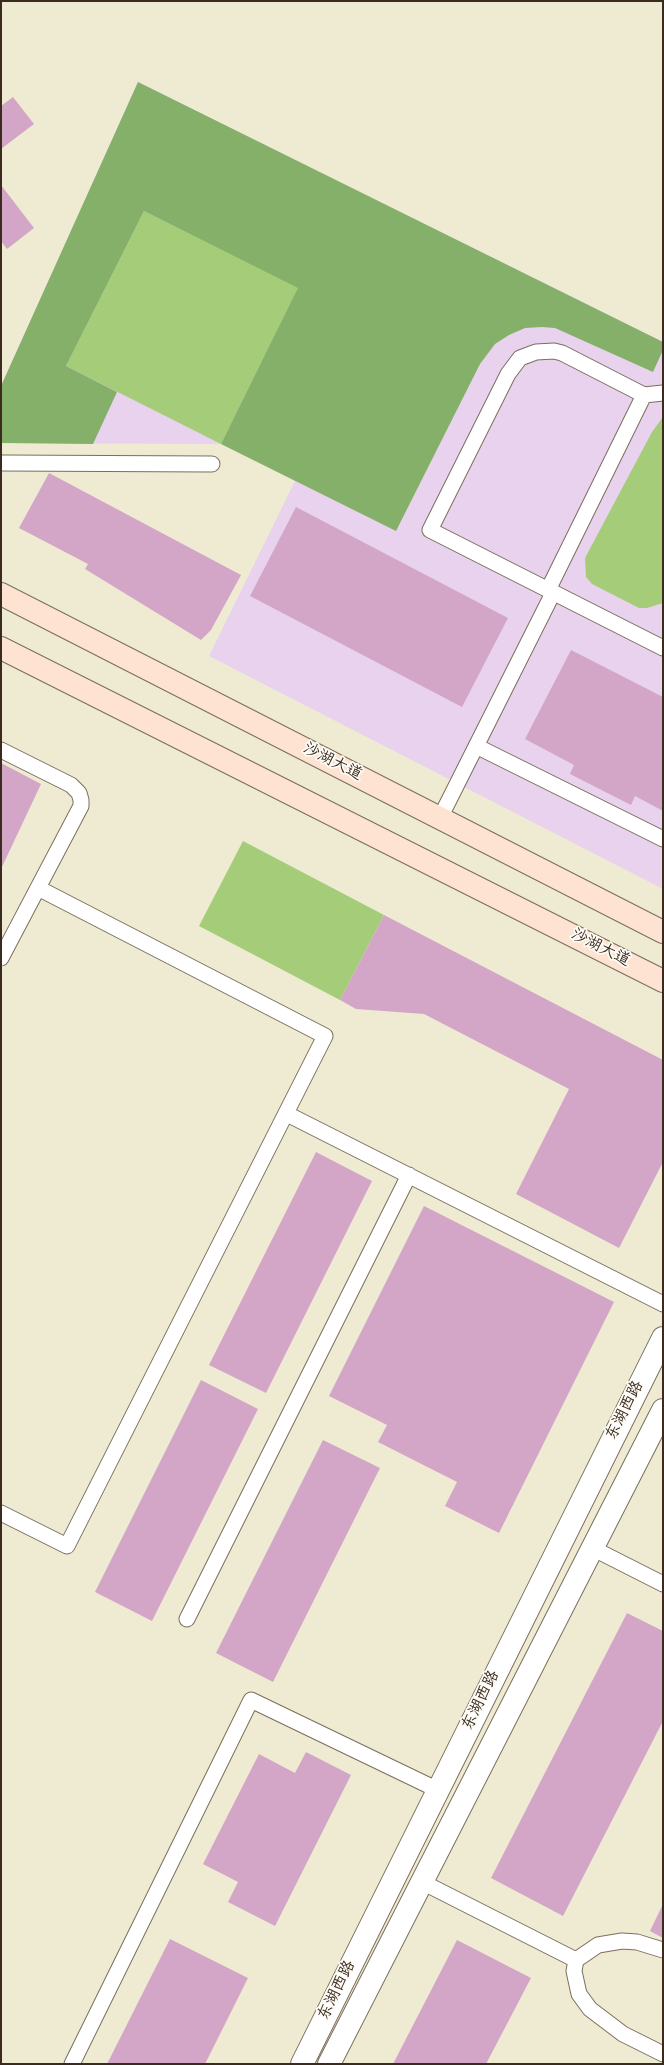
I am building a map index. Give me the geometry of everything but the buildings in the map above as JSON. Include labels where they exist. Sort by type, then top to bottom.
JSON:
[{"type":"main road","name":"沙湖大道","points":[[1,594],[663,932]]},
{"type":"main road","name":"沙湖大道","points":[[1,648],[663,981]]},
{"type":"street","name":"东湖西路","points":[[302,2064],[663,1338]]},
{"type":"street","name":"东湖西路","points":[[329,2064],[663,1410]]},
{"type":"lane","points":[[663,393],[644,395],[562,354],[544,351],[532,353],[520,358],[508,374],[430,530],[663,648]]},
{"type":"lane","points":[[440,818],[551,591],[644,395]]},
{"type":"lane","points":[[1,463],[212,464]]},
{"type":"lane","points":[[476,746],[663,839]]},
{"type":"lane","points":[[1,750],[71,785],[79,793],[81,800],[81,806],[1,958]]},
{"type":"lane","points":[[1,1513],[67,1546],[287,1114],[325,1036],[38,888]]},
{"type":"lane","points":[[287,1114],[663,1304]]},
{"type":"lane","points":[[187,1619],[409,1175]]},
{"type":"lane","points":[[592,1548],[663,1584]]},
{"type":"lane","points":[[72,2064],[251,1700],[438,1790]]},
{"type":"lane","points":[[422,1882],[576,1960]]},
{"type":"lane","points":[[663,1950],[637,1942],[611,1942],[598,1944],[576,1960],[574,1971],[575,1983],[579,1994],[590,2009],[623,2034],[663,2054]]},
{"type":"shaded area","points":[[138,82],[663,342],[663,889],[209,656],[295,481],[221,444],[1,443],[1,386]]},
{"type":"green space","points":[[138,82],[663,342],[663,350],[653,372],[555,328],[525,328],[509,335],[495,344],[480,364],[396,531],[221,444],[298,288],[144,211],[66,366],[117,392],[93,444],[1,443],[1,386]]},
{"type":"green space","points":[[144,211],[299,288],[221,444],[66,366]]},
{"type":"green space","points":[[663,417],[663,603],[647,608],[639,608],[592,584],[586,577],[585,558],[652,432]]},
{"type":"green space","points":[[243,841],[384,915],[340,1000],[199,926]]}]
